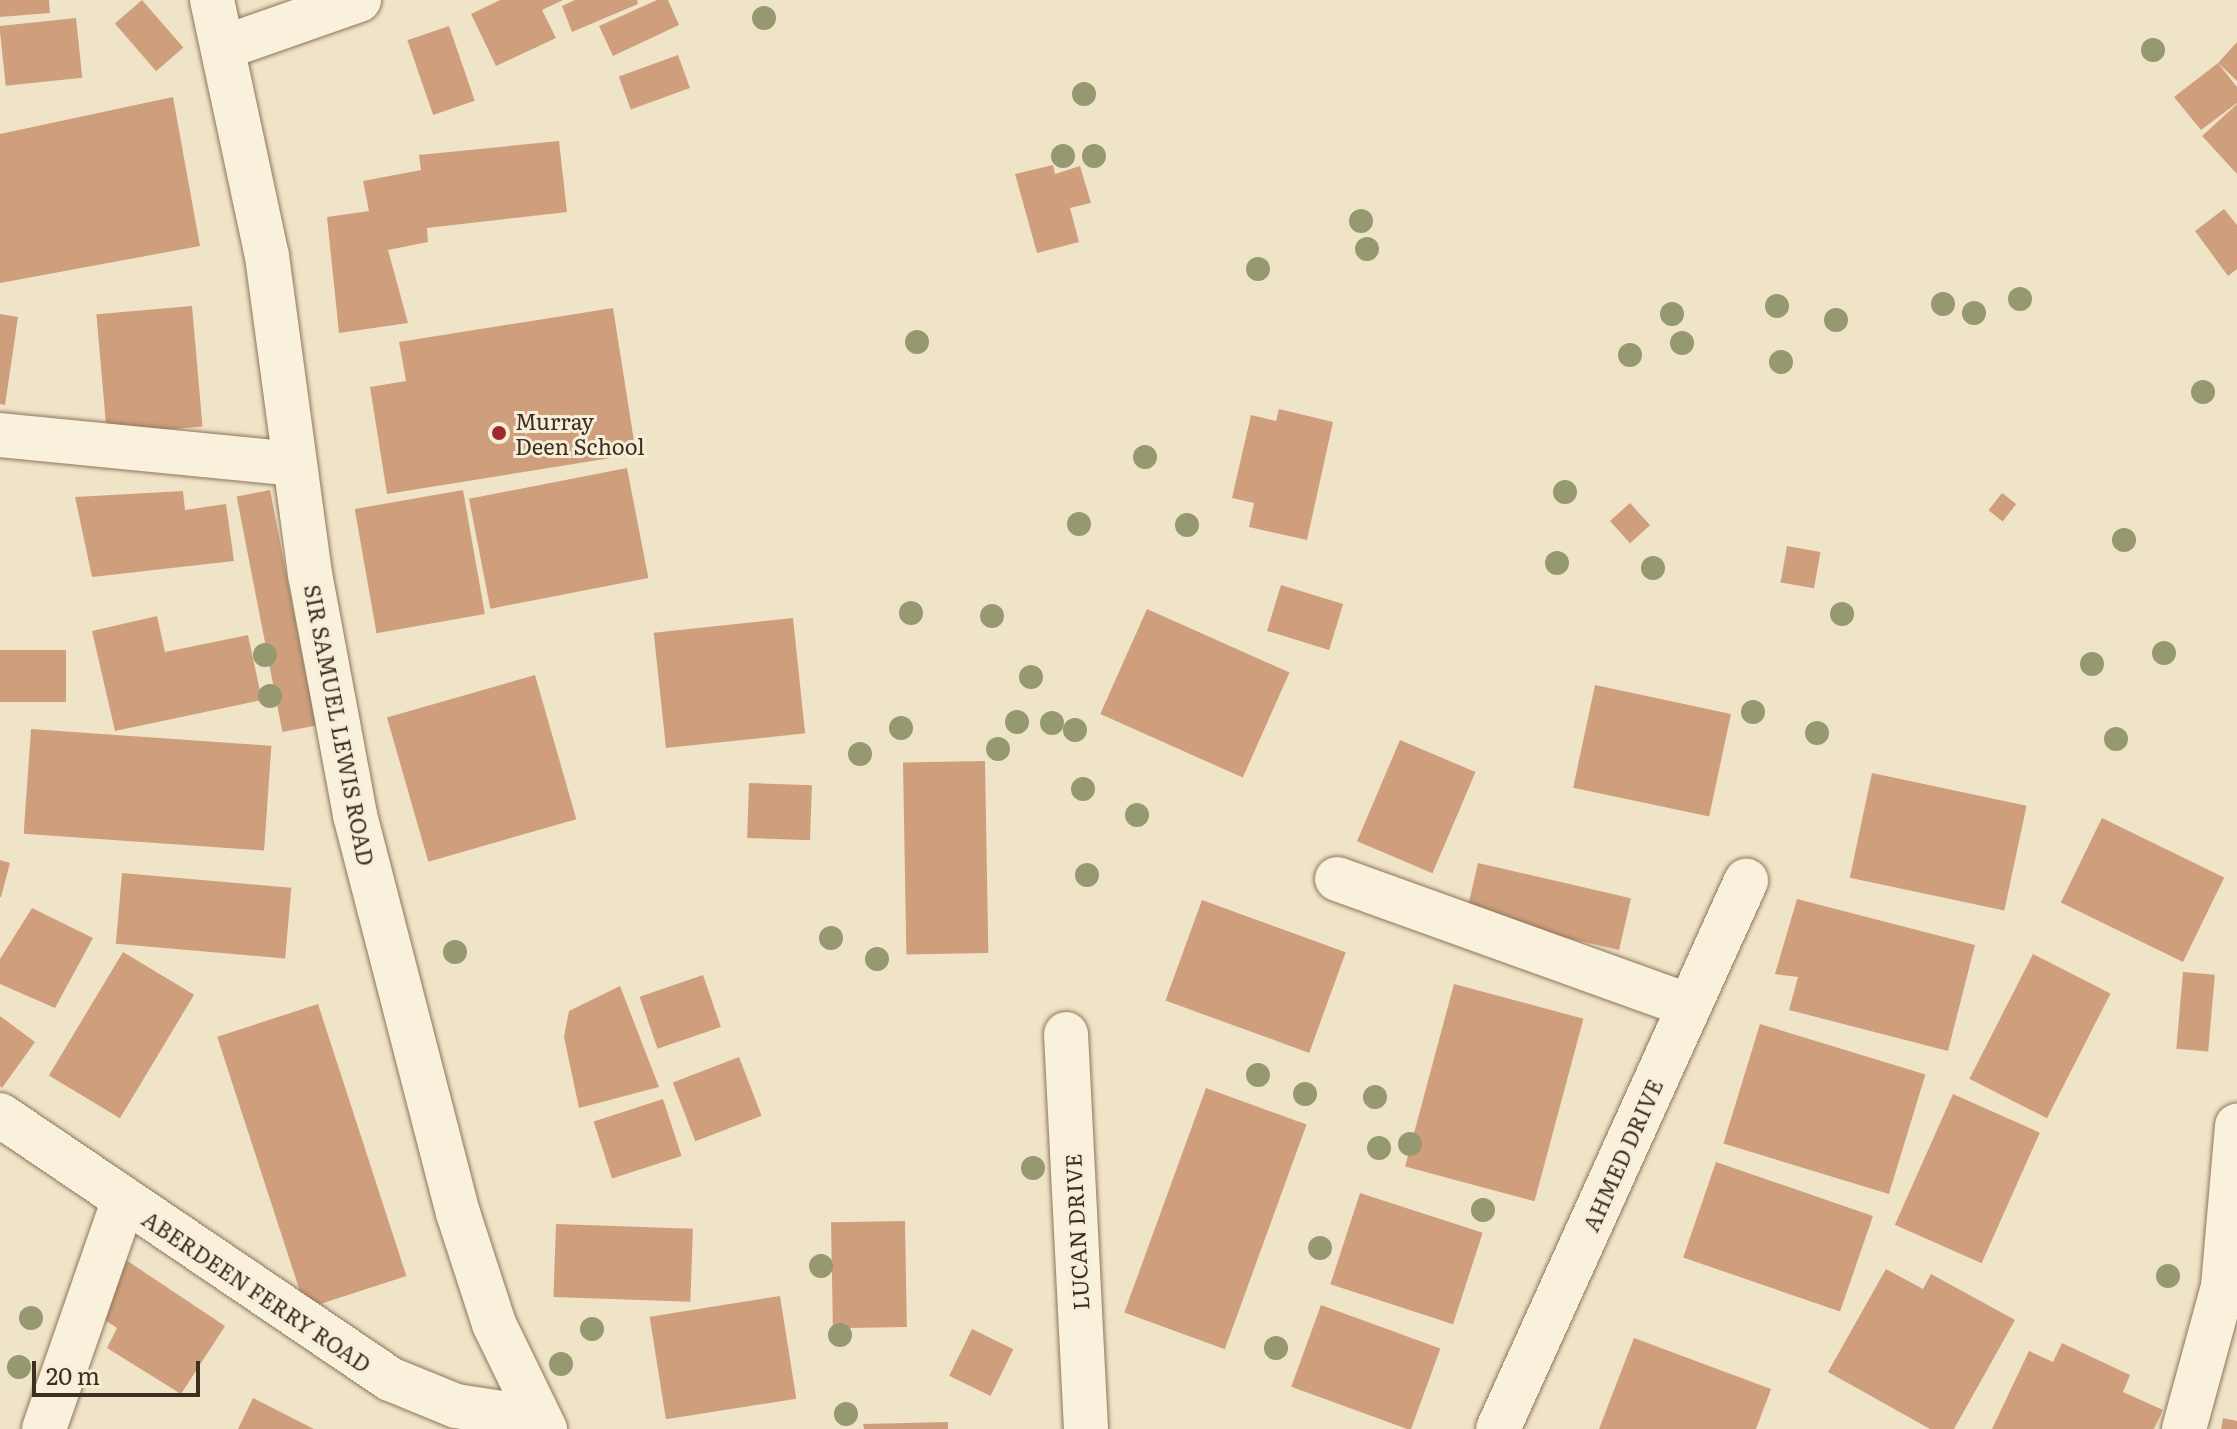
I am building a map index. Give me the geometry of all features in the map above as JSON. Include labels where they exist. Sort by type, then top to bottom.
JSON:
[{"type":"street","name":"SIR SAMUEL LEWIS ROAD","points":[[212,0],[225,47],[267,256],[295,464],[355,815],[458,1213],[494,1324],[540,1424]]},
{"type":"street","points":[[225,47],[359,0]]},
{"type":"street","points":[[0,435],[295,464]]},
{"type":"street","points":[[1337,879],[1689,1006]]},
{"type":"street","name":"AHMED DRIVE","points":[[1498,1429],[1746,881]]},
{"type":"street","name":"LUCAN DRIVE","points":[[1066,1034],[1086,1429]]},
{"type":"street","name":"ABERDEEN FERRY ROAD","points":[[0,1115],[123,1202],[390,1379],[456,1406],[540,1424]]},
{"type":"street","points":[[2184,1429],[2223,1286],[2237,1126]]},
{"type":"street","points":[[44,1429],[123,1202]]},
{"type":"building","points":[[0,0],[49,0],[50,13],[0,17]]},
{"type":"building","points":[[142,0],[183,48],[156,71],[115,24]]},
{"type":"building","points":[[500,0],[563,0],[542,10],[556,38],[496,66],[471,14]]},
{"type":"building","points":[[575,0],[637,0],[638,4],[572,32],[562,6]]},
{"type":"building","points":[[657,0],[668,0],[679,25],[613,56],[599,26]]},
{"type":"building","points":[[76,18],[82,78],[6,86],[0,26]]},
{"type":"building","points":[[449,26],[475,101],[433,115],[407,40]]},
{"type":"building","points":[[2237,42],[2237,81],[2218,63]]},
{"type":"building","points":[[678,55],[690,88],[631,109],[619,77]]},
{"type":"building","points":[[2218,63],[2237,87],[2237,103],[2201,130],[2174,97]]},
{"type":"building","points":[[173,97],[200,246],[0,283],[0,134]]},
{"type":"building","points":[[2237,104],[2237,174],[2202,136]]},
{"type":"building","points":[[559,141],[567,212],[427,228],[428,242],[388,250],[408,323],[339,333],[327,217],[369,211],[363,181],[421,170],[419,155]]},
{"type":"building","points":[[1053,165],[1055,174],[1080,166],[1091,203],[1070,208],[1079,242],[1037,253],[1015,174]]},
{"type":"building","points":[[2224,209],[2237,225],[2237,269],[2228,276],[2195,231]]},
{"type":"building","points":[[192,306],[203,427],[107,435],[96,314]]},
{"type":"building","points":[[613,308],[636,454],[387,494],[370,387],[406,381],[399,342]]},
{"type":"building","points":[[0,314],[18,317],[5,405],[0,404]]},
{"type":"building","points":[[1279,409],[1333,422],[1307,540],[1249,527],[1254,503],[1232,498],[1251,415],[1276,421]]},
{"type":"building","points":[[627,468],[648,578],[490,609],[469,499]]},
{"type":"building","points":[[270,490],[316,726],[282,732],[237,496]]},
{"type":"building","points":[[463,490],[485,614],[377,633],[355,509]]},
{"type":"building","points":[[183,491],[185,510],[226,504],[234,561],[92,577],[75,497]]},
{"type":"building","points":[[2002,493],[2016,504],[2003,521],[1988,510]]},
{"type":"building","points":[[1630,503],[1650,525],[1630,543],[1610,521]]},
{"type":"building","points":[[1787,546],[1820,552],[1814,588],[1781,582]]},
{"type":"building","points":[[1281,585],[1343,604],[1329,650],[1267,631]]},
{"type":"building","points":[[1147,609],[1290,672],[1243,778],[1100,714]]},
{"type":"building","points":[[157,616],[165,652],[248,635],[262,700],[115,731],[92,631]]},
{"type":"building","points":[[793,618],[805,733],[666,748],[654,633]]},
{"type":"building","points":[[0,650],[66,650],[66,702],[0,702]]},
{"type":"building","points":[[535,675],[576,819],[428,862],[387,717]]},
{"type":"building","points":[[1595,685],[1731,714],[1709,817],[1573,788]]},
{"type":"building","points":[[31,729],[271,746],[264,851],[24,834]]},
{"type":"building","points":[[1400,740],[1475,772],[1433,873],[1357,841]]},
{"type":"building","points":[[985,761],[988,953],[906,954],[903,762]]},
{"type":"building","points":[[1872,773],[2027,806],[2004,911],[1850,878]]},
{"type":"building","points":[[749,783],[812,785],[810,840],[747,838]]},
{"type":"building","points":[[2102,818],[2224,878],[2183,962],[2061,902]]},
{"type":"building","points":[[0,860],[10,863],[1,897],[0,897]]},
{"type":"building","points":[[1478,863],[1631,898],[1619,950],[1466,915]]},
{"type":"building","points":[[122,873],[291,888],[285,959],[116,944]]},
{"type":"building","points":[[1797,899],[1975,945],[1948,1051],[1789,1010],[1798,977],[1775,974]]},
{"type":"building","points":[[1202,900],[1346,952],[1309,1053],[1165,1001]]},
{"type":"building","points":[[32,908],[93,938],[55,1008],[0,984],[0,959]]},
{"type":"building","points":[[123,952],[194,995],[120,1118],[49,1075]]},
{"type":"building","points":[[2033,954],[2111,993],[2047,1118],[1969,1079]]},
{"type":"building","points":[[2183,972],[2215,975],[2208,1051],[2176,1049]]},
{"type":"building","points":[[703,975],[721,1027],[658,1049],[640,997]]},
{"type":"building","points":[[1454,984],[1583,1019],[1535,1201],[1405,1167]]},
{"type":"building","points":[[620,986],[659,1087],[579,1108],[564,1037],[569,1011]]},
{"type":"building","points":[[318,1004],[406,1276],[306,1309],[217,1037]]},
{"type":"building","points":[[0,1016],[35,1042],[2,1088],[0,1086]]},
{"type":"building","points":[[1760,1024],[1925,1075],[1889,1194],[1723,1144]]},
{"type":"building","points":[[739,1057],[762,1116],[695,1141],[673,1082]]},
{"type":"building","points":[[1206,1088],[1307,1125],[1225,1349],[1124,1313]]},
{"type":"building","points":[[1953,1094],[2040,1133],[1982,1263],[1895,1225]]},
{"type":"building","points":[[663,1099],[682,1156],[612,1179],[594,1122]]},
{"type":"building","points":[[1716,1162],[1873,1216],[1840,1312],[1683,1257]]},
{"type":"building","points":[[1360,1193],[1483,1233],[1453,1324],[1330,1284]]},
{"type":"building","points":[[905,1221],[907,1327],[833,1328],[831,1222]]},
{"type":"building","points":[[556,1224],[693,1229],[690,1302],[553,1297]]},
{"type":"building","points":[[120,1256],[225,1326],[181,1394],[107,1348],[117,1328],[99,1316]]},
{"type":"building","points":[[1886,1269],[1923,1289],[1931,1274],[2015,1320],[1954,1429],[1930,1429],[1828,1372]]},
{"type":"building","points":[[780,1296],[796,1399],[666,1419],[650,1317]]},
{"type":"building","points":[[1321,1305],[1440,1348],[1411,1429],[1291,1387]]},
{"type":"building","points":[[972,1329],[1013,1349],[991,1396],[949,1376]]},
{"type":"building","points":[[1634,1338],[1771,1389],[1756,1429],[1599,1429]]},
{"type":"building","points":[[2062,1343],[2130,1375],[2123,1392],[2163,1410],[2154,1429],[1992,1429],[2029,1351],[2053,1362]]},
{"type":"building","points":[[253,1398],[314,1429],[238,1429]]},
{"type":"building","points":[[2223,1418],[2237,1421],[2237,1429],[2221,1429]]},
{"type":"building","points":[[948,1422],[948,1429],[864,1429],[863,1424]]},
{"type":"place","name":"Murray Deen School","points":[[499,433]]}]
